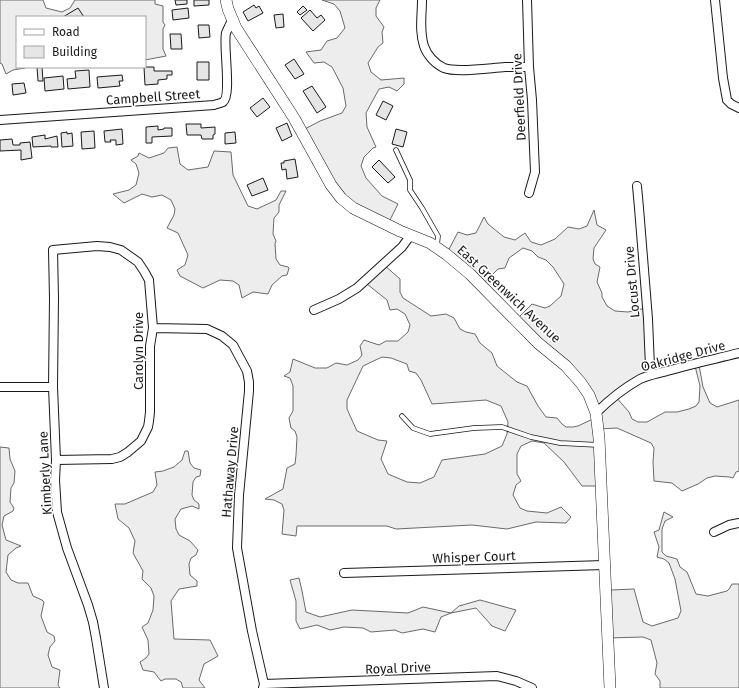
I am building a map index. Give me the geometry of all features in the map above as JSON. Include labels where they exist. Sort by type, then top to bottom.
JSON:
[{"type":"street","name":"East Greenwich Avenue","points":[[226,0],[233,23],[294,118],[331,185],[341,198],[354,208],[410,236],[430,244],[446,254],[470,274],[538,343],[566,366],[590,395],[596,413],[599,445],[610,688]]},
{"type":"street","points":[[422,0],[422,35],[424,47],[429,56],[442,68],[457,70],[529,67]]},
{"type":"street","name":"Deerfield Drive","points":[[526,0],[535,172],[529,192]]},
{"type":"street","points":[[715,0],[723,78],[727,100],[739,108]]},
{"type":"street","name":"Campbell Street","points":[[0,120],[214,105],[223,102],[226,98],[228,82],[226,34],[230,24],[233,23]]},
{"type":"street","name":"Locust Drive","points":[[636,186],[648,319],[650,367],[652,375]]},
{"type":"street","points":[[314,310],[339,299],[357,288],[402,247],[410,236]]},
{"type":"street","name":"Carolyn Drive","points":[[53,250],[97,246],[110,247],[121,250],[138,262],[149,280],[153,328],[150,346],[150,412],[148,427],[141,441],[128,452],[112,459],[56,460]]},
{"type":"street","name":"Kimberly Lane","points":[[53,250],[53,387],[56,460],[54,480],[57,512],[67,548],[93,622],[104,688]]},
{"type":"street","name":"Hathaway Drive","points":[[153,328],[207,329],[218,334],[232,345],[247,371],[249,391],[239,495],[237,548],[263,686]]},
{"type":"street","name":"Oakridge Drive","points":[[596,413],[617,394],[641,379],[687,365],[739,353]]},
{"type":"street","points":[[0,387],[53,387]]},
{"type":"street","points":[[714,532],[729,525],[739,523]]},
{"type":"street","name":"Whisper Court","points":[[344,573],[604,565]]},
{"type":"street","name":"Royal Drive","points":[[263,686],[497,676],[516,681],[532,688]]},
{"type":"lane","points":[[396,150],[410,180],[410,190],[438,236],[436,248]]},
{"type":"lane","points":[[402,416],[414,428],[430,434],[474,428],[502,427],[531,438],[560,443],[599,445]]},
{"type":"shaded area","points":[[0,0],[43,0],[46,8],[62,12],[70,8],[75,0],[155,0],[155,4],[163,6],[163,22],[165,25],[163,29],[163,49],[166,56],[146,60],[146,16],[16,16],[16,68],[25,68],[13,70],[6,74],[2,64],[0,63]]},
{"type":"shaded area","points":[[322,0],[380,0],[376,8],[376,16],[384,27],[382,32],[383,43],[378,47],[368,63],[371,72],[381,80],[404,78],[404,84],[397,91],[389,87],[379,89],[366,113],[367,127],[376,147],[364,157],[361,166],[366,178],[382,196],[398,204],[389,222],[353,208],[301,131],[320,121],[342,113],[346,106],[343,88],[332,67],[324,62],[314,63],[306,52],[321,50],[327,41],[337,38],[345,28],[340,11],[334,4]]},
{"type":"shaded area","points":[[177,147],[180,164],[188,170],[208,167],[214,151],[231,152],[233,175],[248,206],[257,209],[276,200],[281,191],[286,191],[279,205],[279,212],[274,218],[273,234],[276,241],[276,259],[280,265],[289,268],[287,275],[282,276],[272,285],[268,294],[253,292],[242,298],[239,285],[233,281],[220,280],[203,288],[180,276],[177,270],[185,265],[188,255],[178,233],[167,228],[174,215],[175,209],[171,200],[162,195],[152,197],[142,194],[124,203],[113,194],[129,190],[136,185],[139,173],[136,164],[131,160],[138,156],[139,153],[149,158],[164,153],[168,148]]},
{"type":"shaded area","points":[[594,210],[597,225],[606,230],[594,248],[593,259],[595,264],[600,267],[597,282],[607,306],[615,311],[628,312],[646,308],[651,372],[615,396],[629,412],[632,419],[638,422],[647,422],[665,412],[677,412],[689,409],[696,406],[699,402],[700,386],[695,366],[699,365],[703,387],[710,403],[717,407],[739,400],[739,471],[736,472],[733,478],[715,476],[707,478],[682,491],[672,483],[654,481],[654,448],[651,443],[617,428],[598,429],[600,486],[582,486],[564,462],[544,443],[532,441],[521,446],[517,454],[517,474],[521,481],[516,485],[513,495],[520,508],[527,511],[547,513],[561,507],[571,517],[566,523],[536,522],[507,529],[472,525],[396,529],[387,526],[297,526],[296,536],[282,534],[284,510],[282,504],[274,500],[265,499],[283,489],[287,468],[295,464],[297,437],[295,431],[291,428],[289,418],[293,411],[293,386],[290,378],[284,376],[290,372],[293,359],[315,368],[327,368],[336,363],[347,365],[358,360],[362,355],[360,346],[364,340],[379,345],[386,341],[398,341],[408,332],[410,325],[405,314],[397,309],[390,310],[387,300],[367,284],[384,265],[400,279],[400,292],[403,298],[431,316],[446,314],[454,318],[460,329],[475,334],[480,343],[492,353],[497,366],[517,382],[527,386],[546,417],[557,418],[566,427],[578,426],[595,418],[589,394],[516,320],[532,304],[545,308],[550,306],[561,296],[564,284],[553,267],[546,260],[538,257],[532,251],[523,248],[509,258],[505,268],[498,269],[482,285],[446,255],[458,232],[467,235],[476,233],[484,217],[488,224],[504,237],[515,240],[525,233],[531,242],[541,245],[555,239],[568,227],[579,229],[587,226]],"holes":[[[382,357],[391,358],[407,364],[409,371],[416,373],[421,380],[432,404],[486,400],[501,406],[508,422],[507,434],[502,446],[485,454],[442,460],[434,477],[420,483],[407,482],[388,474],[381,459],[387,441],[378,440],[357,431],[347,409],[347,400],[363,366]]]},
{"type":"shaded area","points":[[0,447],[9,448],[10,459],[15,471],[14,483],[11,488],[10,502],[14,508],[13,511],[4,516],[2,525],[6,540],[21,546],[16,548],[8,555],[6,572],[11,580],[18,583],[28,583],[33,596],[44,602],[41,616],[47,632],[54,636],[55,641],[50,647],[48,655],[52,667],[60,670],[58,685],[60,688],[0,688]]},
{"type":"shaded area","points":[[185,451],[188,451],[190,463],[194,468],[201,470],[200,476],[196,477],[193,482],[192,495],[194,500],[199,504],[199,509],[192,506],[181,509],[175,519],[176,529],[179,535],[190,541],[198,550],[196,555],[191,558],[189,564],[190,575],[197,581],[197,586],[179,589],[171,601],[174,639],[210,640],[218,656],[204,664],[199,680],[205,688],[183,688],[181,682],[176,679],[165,679],[161,681],[154,672],[143,670],[140,662],[149,654],[148,640],[142,627],[148,623],[153,610],[154,596],[151,588],[142,579],[143,571],[133,553],[135,541],[129,528],[118,519],[115,504],[125,504],[153,492],[157,485],[155,472],[174,467],[182,460]]},
{"type":"shaded area","points":[[664,512],[673,517],[665,521],[662,529],[662,552],[666,556],[677,559],[680,567],[687,572],[696,594],[708,596],[727,591],[732,584],[739,584],[739,688],[660,688],[660,681],[655,674],[657,663],[651,640],[643,637],[608,638],[611,590],[634,589],[643,622],[652,626],[678,618],[681,611],[675,579],[669,563],[664,559],[657,557],[659,547],[654,532],[659,530]]},
{"type":"shaded area","points":[[299,578],[306,612],[320,617],[352,610],[408,613],[423,607],[451,613],[441,617],[435,632],[423,629],[402,633],[395,630],[371,632],[363,628],[344,627],[330,630],[317,625],[300,629],[296,621],[296,601],[290,580]]},
{"type":"shaded area","points":[[480,600],[516,610],[505,631],[492,626],[476,608],[451,613],[459,606]]},
{"type":"building","points":[[175,0],[187,0],[187,4],[176,5]]},
{"type":"building","points":[[194,0],[209,0],[209,5],[194,6]]},
{"type":"building","points":[[254,5],[256,8],[259,6],[263,13],[248,21],[243,12]]},
{"type":"building","points":[[303,6],[307,10],[300,15],[297,12]]},
{"type":"building","points":[[78,8],[83,16],[65,16]]},
{"type":"building","points":[[188,8],[189,18],[173,20],[172,10]]},
{"type":"building","points":[[310,10],[317,18],[321,15],[325,20],[313,31],[301,18]]},
{"type":"building","points":[[283,14],[284,27],[276,28],[274,15]]},
{"type":"building","points":[[198,25],[209,25],[210,37],[199,38]]},
{"type":"building","points":[[170,34],[181,34],[182,49],[171,49]]},
{"type":"building","points":[[294,59],[304,74],[295,79],[285,65]]},
{"type":"building","points":[[197,62],[209,62],[209,80],[197,80]]},
{"type":"building","points":[[154,67],[154,71],[172,71],[172,75],[167,75],[167,79],[158,80],[158,84],[145,85],[144,68]]},
{"type":"building","points":[[37,68],[42,68],[43,81],[38,81]]},
{"type":"building","points":[[89,70],[90,87],[68,89],[67,79],[76,78],[75,71]]},
{"type":"building","points":[[122,75],[123,81],[119,81],[120,86],[98,88],[97,77]]},
{"type":"building","points":[[63,76],[64,89],[45,91],[44,78]]},
{"type":"building","points":[[24,83],[26,93],[13,95],[12,84]]},
{"type":"building","points":[[312,86],[326,107],[317,113],[303,91]]},
{"type":"building","points":[[263,98],[270,107],[257,117],[250,108]]},
{"type":"building","points":[[383,101],[393,106],[386,120],[376,115]]},
{"type":"building","points":[[287,123],[292,136],[282,141],[276,128]]},
{"type":"building","points":[[186,124],[201,124],[201,128],[215,127],[213,139],[202,139],[201,135],[187,135]]},
{"type":"building","points":[[158,126],[158,130],[172,128],[172,136],[152,137],[152,143],[146,143],[146,127]]},
{"type":"building","points":[[122,129],[123,144],[116,145],[116,140],[105,142],[104,131]]},
{"type":"building","points":[[396,129],[407,132],[403,147],[392,144]]},
{"type":"building","points":[[94,131],[95,148],[82,149],[81,132]]},
{"type":"building","points":[[67,132],[67,134],[72,133],[73,146],[62,147],[61,133]]},
{"type":"building","points":[[235,132],[236,143],[225,144],[225,133]]},
{"type":"building","points":[[45,135],[45,139],[57,136],[58,147],[33,147],[32,137]]},
{"type":"building","points":[[12,139],[13,145],[20,145],[20,143],[30,142],[32,158],[21,160],[21,150],[0,151],[0,140]]},
{"type":"building","points":[[295,159],[298,177],[287,179],[286,169],[282,170],[281,163]]},
{"type":"building","points":[[379,160],[395,177],[388,183],[372,167]]},
{"type":"building","points":[[263,178],[268,190],[252,196],[247,185]]}]
